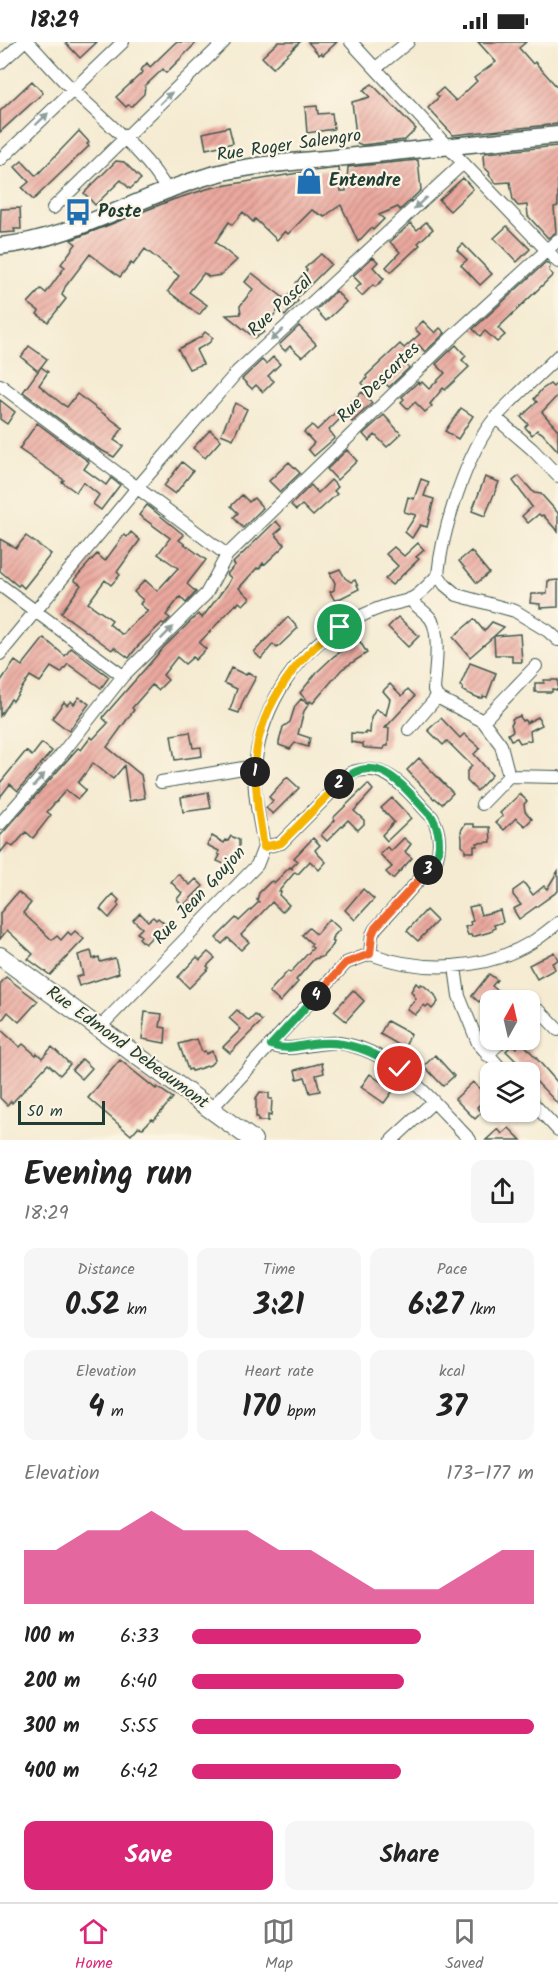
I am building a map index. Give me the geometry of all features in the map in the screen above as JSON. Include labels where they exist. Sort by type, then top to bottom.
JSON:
[{"type":"main road","name":"Rue Edmond Debeaumont","points":[[0,956],[253,1140]]},
{"type":"street","points":[[0,63],[23,42]]},
{"type":"street","points":[[28,42],[124,139],[162,181],[168,192]]},
{"type":"street","points":[[0,160],[123,42]]},
{"type":"street","points":[[53,208],[224,42]]},
{"type":"street","points":[[351,42],[558,262]]},
{"type":"street","points":[[376,68],[408,42]]},
{"type":"street","name":"Rue Roger Salengro","points":[[0,246],[63,232],[187,183],[228,171],[558,135]]},
{"type":"street","name":"Rue Pascal","points":[[0,654],[137,488],[237,372],[463,163]]},
{"type":"street","name":"Rue Descartes","points":[[0,824],[60,756],[123,676],[206,594],[227,555],[450,339],[558,240]]},
{"type":"street","points":[[264,847],[255,766],[260,736],[268,712],[283,684],[309,651],[323,639],[354,619],[385,606],[410,599],[438,575],[449,524],[464,476],[476,450],[495,418],[558,356]]},
{"type":"street","points":[[0,385],[227,555]]},
{"type":"street","points":[[495,418],[558,476]]},
{"type":"street","points":[[438,575],[445,585],[457,595],[515,611],[548,631],[558,640]]},
{"type":"street","points":[[0,585],[123,676]]},
{"type":"street","points":[[410,599],[416,607],[429,616],[435,626],[434,690],[436,697],[483,721],[501,745],[509,776]]},
{"type":"street","points":[[483,721],[536,666]]},
{"type":"street","points":[[409,730],[436,697]]},
{"type":"street","points":[[161,782],[255,766]]},
{"type":"street","name":"Rue Jean Goujon","points":[[100,1027],[257,865],[264,847],[281,843],[350,773],[364,769],[377,769],[389,774],[432,817],[436,825],[439,852],[436,861],[375,928],[370,954]]},
{"type":"street","points":[[482,804],[509,776],[558,777]]},
{"type":"street","points":[[211,1109],[346,963],[370,954],[415,966],[455,967],[491,960],[532,943],[556,926]]},
{"type":"street","points":[[455,967],[459,996],[478,1043],[494,1062]]},
{"type":"street","points":[[540,1011],[558,1030]]},
{"type":"street","points":[[271,1045],[282,1049],[337,1043],[363,1048],[400,1069],[470,1140]]},
{"type":"street","points":[[487,1055],[492,1050]]},
{"type":"street","points":[[392,1140],[433,1102]]},
{"type":"street","points":[[540,1111],[558,1130]]},
{"type":"building","points":[[65,42],[97,42],[80,58]]},
{"type":"building","points":[[176,42],[197,42],[166,73],[163,69],[145,86],[144,94],[132,106],[126,107],[116,97],[143,72],[141,70],[147,63],[150,67]]},
{"type":"building","points":[[278,42],[300,42],[273,68],[262,57]]},
{"type":"building","points":[[308,42],[337,42],[323,55],[321,53],[319,55]]},
{"type":"building","points":[[478,42],[526,42],[519,48],[558,88],[558,124],[453,135],[428,108],[439,97],[436,94],[443,88],[456,101],[477,81],[474,78],[496,62]]},
{"type":"building","points":[[32,81],[43,93],[0,132],[0,111]]},
{"type":"building","points":[[372,84],[416,129],[405,140],[362,145],[357,143],[352,102],[370,97],[363,90]]},
{"type":"building","points":[[317,106],[318,114],[332,113],[334,129],[307,133],[305,107]]},
{"type":"building","points":[[229,127],[233,143],[206,149],[203,133]]},
{"type":"building","points":[[79,131],[89,142],[87,144],[89,146],[33,200],[22,188],[29,182],[15,167],[22,161],[36,176]]},
{"type":"building","points":[[558,146],[558,206],[554,207],[556,232],[548,238],[528,216],[527,205],[518,206],[513,200],[510,182],[496,183],[489,175],[490,173],[484,167],[483,156],[485,153]]},
{"type":"building","points":[[418,160],[421,190],[400,210],[398,207],[379,215],[384,219],[373,230],[371,228],[358,242],[341,205],[325,217],[312,210],[288,234],[285,231],[277,240],[255,219],[253,222],[243,212],[232,225],[229,222],[215,242],[237,260],[221,275],[209,277],[204,273],[189,292],[207,305],[199,315],[168,291],[179,276],[145,249],[120,277],[90,254],[65,287],[62,295],[66,299],[48,322],[28,303],[41,289],[46,293],[65,267],[61,264],[76,244],[71,240],[172,200],[210,188],[339,168],[341,191],[346,191],[348,167]]},
{"type":"building","points":[[116,161],[124,162],[141,179],[130,189],[121,180],[95,205],[84,193]]},
{"type":"building","points":[[463,178],[473,189],[450,211],[439,200]]},
{"type":"building","points":[[20,208],[21,229],[14,229],[15,232],[0,233],[1,209]]},
{"type":"building","points":[[426,222],[433,229],[418,243],[420,245],[391,272],[386,267],[400,252],[390,242],[411,223],[417,230]]},
{"type":"building","points":[[507,226],[530,249],[517,262],[494,238]]},
{"type":"building","points":[[463,244],[492,274],[480,285],[461,265],[467,260],[457,250]]},
{"type":"building","points":[[321,254],[331,264],[296,299],[298,301],[285,316],[278,310],[265,326],[264,332],[255,338],[226,315],[241,314],[240,306],[253,289],[245,282],[252,273],[285,299],[298,285],[296,283],[307,270],[305,268]]},
{"type":"building","points":[[373,257],[378,262],[373,267],[384,279],[375,287],[373,285],[362,296],[355,289],[361,284],[353,276]]},
{"type":"building","points":[[546,262],[553,275],[498,328],[505,335],[497,342],[485,331],[480,336],[473,329]]},
{"type":"building","points":[[336,291],[346,302],[326,321],[316,310]]},
{"type":"building","points":[[423,321],[435,333],[440,328],[445,333],[425,352],[419,345],[403,361],[409,368],[389,387],[382,380],[370,391],[362,383],[367,378],[366,376],[400,344],[404,348],[420,334],[415,329]]},
{"type":"building","points":[[299,326],[316,344],[302,357],[290,346],[285,351],[279,345]]},
{"type":"building","points":[[205,332],[213,338],[196,350],[203,364],[189,369],[178,349],[201,337]]},
{"type":"building","points":[[456,345],[466,356],[462,360],[469,367],[445,390],[443,388],[430,404],[432,406],[425,412],[415,402],[408,409],[401,402],[404,399],[402,397],[418,382],[420,384],[422,382],[429,389],[445,373],[436,364]]},
{"type":"building","points":[[29,346],[47,359],[38,371],[21,357]]},
{"type":"building","points":[[273,357],[280,364],[268,376],[274,381],[263,392],[256,385],[252,389],[242,379],[262,360],[266,364]]},
{"type":"building","points":[[41,367],[48,372],[39,385],[62,404],[67,407],[77,394],[123,428],[114,440],[123,446],[114,457],[99,449],[23,392]]},
{"type":"building","points":[[558,382],[558,395],[542,412],[558,430],[558,451],[542,433],[537,430],[532,435],[525,427],[528,424],[521,417],[537,402],[534,399],[541,390],[550,384],[553,387]]},
{"type":"building","points":[[362,392],[372,403],[352,422],[342,411]]},
{"type":"building","points":[[0,400],[15,412],[7,424],[0,419]]},
{"type":"building","points":[[235,403],[247,409],[233,439],[221,434]]},
{"type":"building","points":[[461,408],[473,416],[458,439],[445,431]]},
{"type":"building","points":[[337,411],[342,417],[329,430],[335,438],[314,456],[308,449],[314,443],[304,432],[312,425],[317,430]]},
{"type":"building","points":[[384,415],[401,434],[387,447],[375,435],[369,441],[363,434]]},
{"type":"building","points":[[37,423],[89,462],[84,469],[106,485],[111,478],[120,485],[101,510],[93,504],[99,495],[83,482],[76,492],[62,482],[64,480],[19,449]]},
{"type":"building","points":[[210,430],[221,440],[205,458],[193,448]]},
{"type":"building","points":[[347,450],[357,461],[337,480],[327,469]]},
{"type":"building","points":[[182,462],[193,471],[175,494],[164,486]]},
{"type":"building","points":[[289,462],[300,473],[280,492],[269,481]]},
{"type":"building","points":[[519,476],[534,493],[541,494],[558,513],[558,532],[543,515],[539,514],[528,523],[522,516],[532,507],[513,481]]},
{"type":"building","points":[[485,477],[499,482],[485,516],[472,511]]},
{"type":"building","points":[[421,479],[429,482],[424,496],[434,499],[427,527],[420,525],[412,538],[405,532],[416,515],[404,512],[408,497],[414,499]]},
{"type":"building","points":[[331,480],[338,487],[334,491],[337,494],[313,516],[302,505],[296,510],[291,505],[311,485],[318,493]]},
{"type":"building","points":[[242,495],[249,502],[254,498],[263,508],[243,528],[234,517],[238,513],[231,506]]},
{"type":"building","points":[[147,505],[184,535],[179,540],[206,560],[187,584],[196,592],[186,603],[180,597],[166,615],[170,618],[137,647],[129,658],[114,647],[112,650],[61,613],[81,585],[74,580],[79,574],[97,554],[105,561],[124,535],[127,537],[131,532],[140,540],[117,572],[120,575],[111,585],[105,580],[88,603],[112,620],[109,624],[123,635],[148,611],[140,604],[143,600],[134,592],[145,580],[157,591],[178,568],[158,554],[170,538],[139,515]]},
{"type":"building","points":[[276,521],[282,528],[275,534],[285,545],[259,569],[257,568],[239,588],[250,598],[243,605],[239,602],[236,604],[199,643],[206,649],[195,660],[193,657],[185,664],[177,657],[163,675],[168,680],[158,690],[152,685],[132,708],[134,710],[107,747],[141,775],[145,798],[129,801],[124,766],[113,779],[93,763],[78,783],[86,790],[78,799],[66,790],[47,812],[51,815],[33,838],[26,832],[13,847],[8,843],[0,853],[0,836],[78,748],[81,750],[91,737],[93,739],[108,723],[103,718],[104,716],[164,647],[198,614],[202,618],[231,578],[227,574],[235,565],[233,563]]},
{"type":"building","points":[[26,536],[51,554],[24,588],[20,584],[18,586],[0,571],[0,539],[16,548]]},
{"type":"building","points":[[418,543],[424,550],[416,557],[419,559],[392,585],[385,579],[398,566],[386,554],[394,547],[404,556]]},
{"type":"building","points":[[471,551],[489,573],[477,583],[459,561]]},
{"type":"building","points":[[340,569],[345,578],[351,582],[355,580],[359,589],[335,601],[330,592],[334,590],[335,583],[330,573]]},
{"type":"building","points":[[558,580],[558,607],[540,608],[540,604],[530,603],[531,594],[547,594],[548,581]]},
{"type":"building","points":[[288,617],[298,628],[277,648],[273,644],[261,659],[254,652]]},
{"type":"building","points":[[398,617],[419,636],[408,647],[388,627]]},
{"type":"building","points":[[474,619],[484,631],[492,622],[504,627],[470,657],[453,637]]},
{"type":"building","points":[[520,634],[522,662],[512,662],[512,655],[495,655],[494,636]]},
{"type":"building","points":[[44,638],[65,656],[71,648],[109,677],[101,688],[68,664],[61,673],[51,667],[40,682],[30,676],[0,716],[0,682],[15,661],[22,666]]},
{"type":"building","points":[[359,640],[367,653],[342,669],[313,703],[310,701],[309,703],[300,693],[334,656]]},
{"type":"building","points":[[470,663],[496,673],[487,697],[479,698],[465,692],[460,686]]},
{"type":"building","points":[[231,668],[246,675],[248,672],[256,677],[239,713],[230,710],[237,689],[224,683]]},
{"type":"building","points":[[544,680],[558,680],[558,690],[535,692],[535,683],[544,683]]},
{"type":"building","points":[[390,684],[402,696],[408,689],[415,696],[385,728],[389,728],[388,746],[384,749],[366,748],[363,744],[351,742],[351,733],[370,733],[371,718],[376,709],[386,715],[390,699],[383,691]]},
{"type":"building","points":[[79,697],[89,704],[69,731],[52,718],[64,702],[67,705],[71,701],[74,704]]},
{"type":"building","points":[[301,699],[309,704],[304,711],[298,734],[310,738],[308,747],[295,743],[290,749],[279,745],[279,742],[283,727],[290,722],[295,706]]},
{"type":"building","points":[[520,716],[526,723],[538,717],[542,725],[530,731],[531,740],[520,743],[517,738],[511,740],[508,734],[513,731],[512,719]]},
{"type":"building","points":[[441,718],[460,738],[464,734],[480,748],[474,754],[492,775],[477,791],[467,781],[467,771],[472,766],[447,741],[443,745],[428,730]]},
{"type":"building","points":[[190,732],[193,748],[201,747],[202,756],[175,760],[171,735]]},
{"type":"building","points":[[42,743],[52,751],[18,791],[10,784],[0,797],[0,783],[26,751],[32,756]]},
{"type":"building","points":[[419,758],[453,793],[442,804],[434,799],[407,770]]},
{"type":"building","points":[[287,777],[299,788],[273,814],[266,808],[273,801],[269,797]]},
{"type":"building","points":[[368,784],[373,790],[354,811],[364,820],[364,824],[358,830],[348,820],[327,841],[321,835],[335,820],[333,818]]},
{"type":"building","points":[[208,792],[211,808],[183,812],[181,797]]},
{"type":"building","points":[[520,794],[527,801],[524,804],[525,811],[532,819],[525,826],[516,818],[504,830],[496,822],[503,816],[500,813]]},
{"type":"building","points":[[392,798],[411,818],[387,841],[382,835],[394,822],[381,808]]},
{"type":"building","points":[[465,824],[474,824],[474,827],[490,827],[491,842],[477,843],[477,846],[474,846],[474,852],[465,852],[462,846],[461,831]]},
{"type":"building","points":[[212,836],[224,843],[231,836],[239,840],[239,847],[226,865],[217,861],[219,851],[207,845]]},
{"type":"building","points":[[313,838],[320,845],[315,850],[326,862],[319,870],[310,861],[298,874],[295,872],[279,891],[281,892],[279,895],[289,905],[282,912],[272,902],[241,935],[249,942],[241,950],[228,938],[222,944],[216,938],[236,918],[239,921],[259,902],[257,900],[259,893],[270,882],[274,883],[298,861],[294,858]]},
{"type":"building","points":[[404,838],[411,844],[405,852],[412,858],[393,879],[386,872],[392,867],[380,854],[387,847],[391,851]]},
{"type":"building","points":[[558,871],[558,891],[519,919],[513,909],[521,905],[513,895],[513,891],[524,883],[533,895],[544,886],[547,889]]},
{"type":"building","points":[[178,874],[190,885],[196,879],[203,886],[183,906],[177,899],[182,893],[171,882]]},
{"type":"building","points":[[363,889],[374,899],[355,920],[345,910]]},
{"type":"building","points":[[18,892],[31,903],[23,913],[52,940],[57,936],[61,940],[68,932],[71,935],[75,931],[84,939],[50,975],[28,959],[33,954],[7,930],[0,939],[0,913]]},
{"type":"building","points":[[113,894],[119,900],[117,903],[119,906],[109,918],[100,909]]},
{"type":"building","points":[[478,905],[481,915],[500,910],[503,922],[494,925],[495,928],[490,932],[472,937],[468,935],[465,927],[471,925],[470,922],[473,921],[469,907]]},
{"type":"building","points":[[426,910],[437,921],[418,941],[407,931]]},
{"type":"building","points":[[140,913],[148,921],[153,917],[165,924],[145,944],[137,933],[142,928],[133,920]]},
{"type":"building","points":[[329,919],[340,929],[333,937],[333,945],[322,957],[314,959],[280,1002],[269,992],[313,948],[310,946],[312,944],[302,935],[309,928],[316,934]]},
{"type":"building","points":[[91,951],[93,959],[99,957],[100,962],[115,958],[119,973],[79,986],[76,977],[83,975],[78,955]]},
{"type":"building","points":[[208,952],[215,958],[207,966],[209,968],[189,988],[178,977],[197,957],[200,960]]},
{"type":"building","points":[[554,952],[558,960],[552,963],[555,969],[537,979],[529,965]]},
{"type":"building","points":[[489,974],[497,980],[492,986],[497,990],[480,990],[479,1002],[472,996]]},
{"type":"building","points":[[6,977],[38,1001],[19,1022],[8,1012],[0,1023],[0,984]]},
{"type":"building","points":[[416,983],[419,986],[423,985],[435,995],[438,1002],[432,1009],[424,1005],[415,1015],[407,1009],[416,999],[411,991]]},
{"type":"building","points":[[353,990],[364,1001],[346,1021],[334,1011]]},
{"type":"building","points":[[237,1010],[249,1021],[255,1015],[262,1021],[230,1053],[223,1047],[241,1029],[229,1018]]},
{"type":"building","points":[[145,1012],[162,1014],[160,1027],[166,1028],[165,1043],[142,1039]]},
{"type":"building","points":[[387,1021],[411,1034],[404,1048],[380,1034]]},
{"type":"building","points":[[0,1029],[20,1047],[23,1044],[42,1058],[52,1047],[70,1064],[60,1075],[48,1064],[12,1103],[11,1101],[7,1105],[0,1098]]},
{"type":"building","points":[[197,1039],[202,1052],[205,1051],[206,1054],[212,1051],[215,1060],[210,1065],[192,1071],[188,1070],[179,1044]]},
{"type":"building","points":[[529,1050],[540,1062],[517,1062],[506,1051]]},
{"type":"building","points":[[435,1055],[454,1076],[443,1086],[424,1066]]},
{"type":"building","points":[[82,1059],[92,1068],[82,1079],[72,1070]]},
{"type":"building","points":[[120,1060],[156,1089],[157,1087],[173,1098],[154,1120],[152,1119],[143,1128],[138,1127],[131,1135],[88,1098]]},
{"type":"building","points":[[540,1062],[558,1083],[558,1104],[540,1085]]},
{"type":"building","points":[[322,1063],[324,1073],[316,1075],[320,1091],[310,1093],[305,1077],[297,1079],[295,1070]]},
{"type":"building","points":[[370,1074],[393,1091],[384,1103],[361,1087]]},
{"type":"building","points":[[473,1082],[480,1089],[480,1104],[477,1107],[480,1114],[475,1119],[455,1099]]},
{"type":"building","points":[[260,1092],[269,1093],[269,1099],[272,1099],[271,1116],[268,1115],[268,1121],[258,1121],[256,1117],[256,1098]]},
{"type":"building","points":[[509,1128],[521,1140],[486,1140],[498,1129],[502,1134]]},
{"type":"place","name":"Entendre","points":[[309,181]]},
{"type":"place","name":"Poste","points":[[78,212]]},
{"type":"route","points":[[340,627],[309,651],[296,666],[268,712],[260,736],[255,766],[255,785],[264,847],[281,843],[350,773],[364,769],[377,769],[389,774],[432,817],[438,832],[439,852],[436,861],[375,928],[370,954],[346,963],[271,1045],[282,1049],[337,1043],[363,1048],[400,1069]]}]
